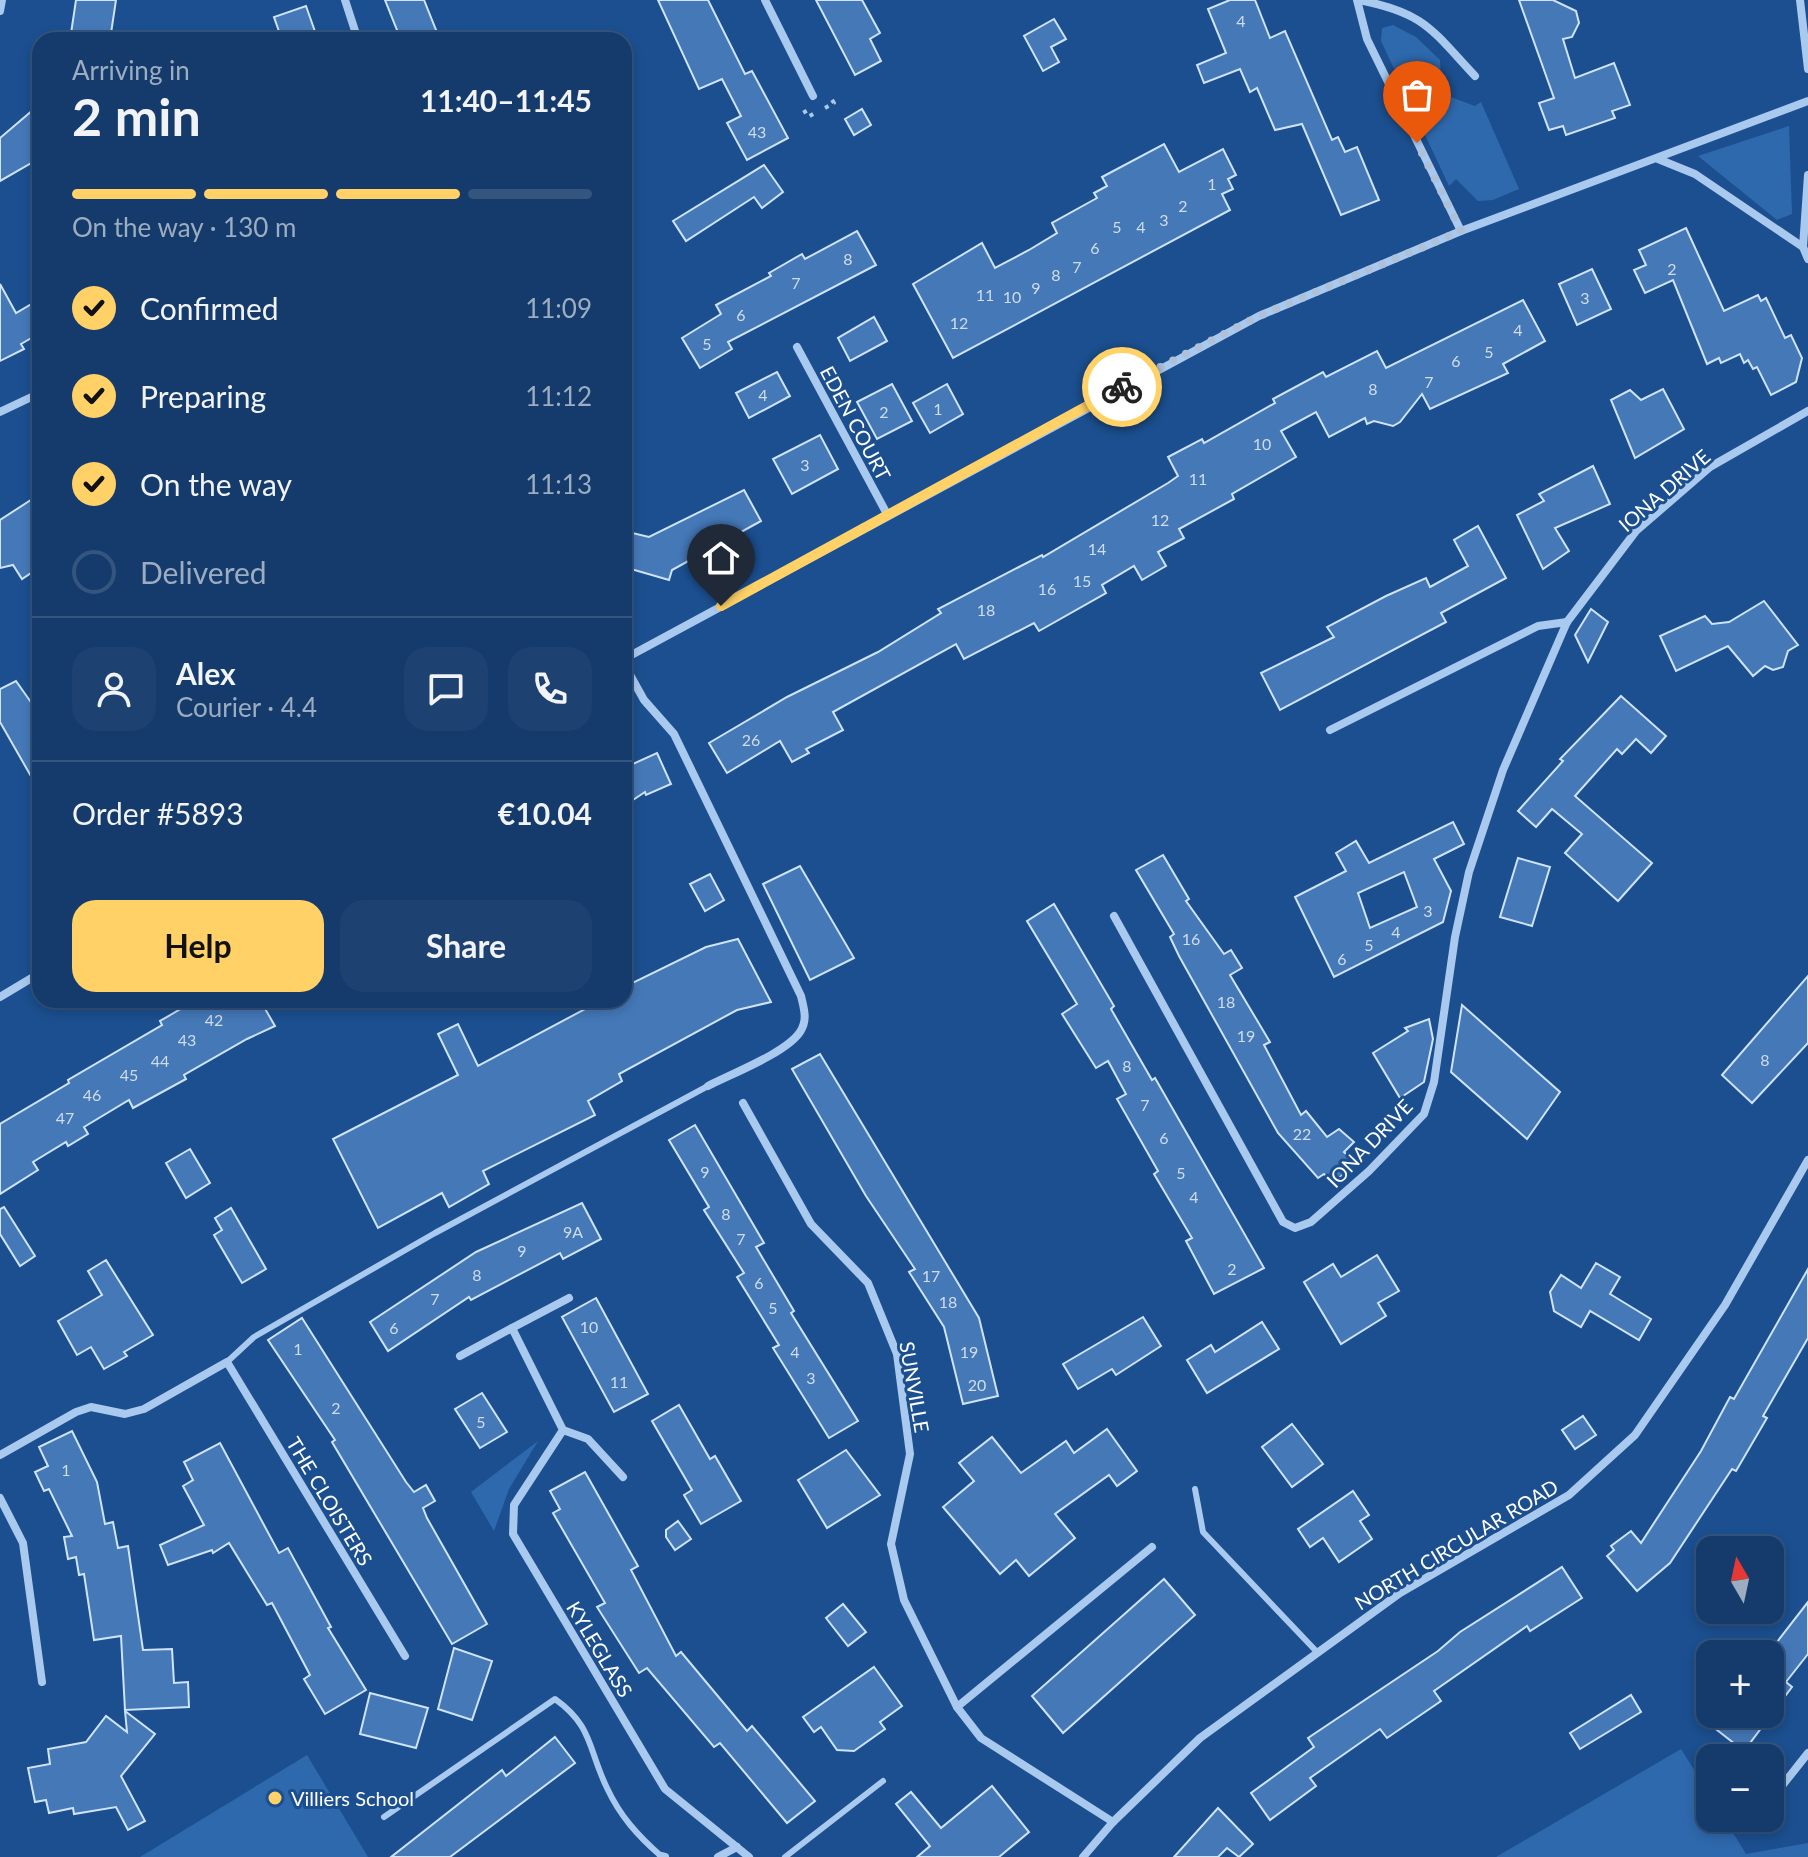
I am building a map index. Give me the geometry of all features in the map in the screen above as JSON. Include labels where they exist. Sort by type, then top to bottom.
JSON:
[{"type":"street","points":[[0,11],[2,0]]},
{"type":"street","points":[[345,0],[355,32]]},
{"type":"street","points":[[765,0],[813,96]]},
{"type":"street","points":[[1461,231],[1367,39],[1360,20],[1358,0],[1399,8],[1426,24],[1475,76]]},
{"type":"street","points":[[1800,0],[1808,69]]},
{"type":"street","points":[[632,657],[887,514],[1259,316],[1461,231],[1808,101]]},
{"type":"street","points":[[1658,159],[1695,174],[1803,247]]},
{"type":"street","points":[[1808,175],[1803,247],[1808,259]]},
{"type":"street","name":"EDEN COURT","points":[[797,347],[887,514]]},
{"type":"street","points":[[0,412],[32,397]]},
{"type":"street","name":"IONA DRIVE","points":[[1114,916],[1283,1222],[1295,1228],[1311,1222],[1369,1171],[1424,1114],[1434,1082],[1455,937],[1469,872],[1503,770],[1567,622],[1636,531],[1710,467],[1808,411]]},
{"type":"street","points":[[1330,730],[1538,626],[1567,622]]},
{"type":"street","points":[[632,677],[644,700],[674,734],[789,970],[806,1015],[801,1031],[789,1043],[708,1086]]},
{"type":"street","points":[[0,997],[32,978]]},
{"type":"street","name":"SUNVILLE","points":[[743,1103],[811,1224],[868,1283],[897,1354],[910,1454],[891,1544],[904,1600],[957,1707],[981,1738],[1113,1822]]},
{"type":"street","name":"NORTH CIRCULAR ROAD","points":[[1083,1857],[1113,1822],[1200,1738],[1400,1593],[1569,1495],[1635,1435],[1725,1305],[1808,1160]]},
{"type":"street","points":[[460,1356],[569,1298]]},
{"type":"street","points":[[512,1328],[563,1430],[588,1439],[623,1477]]},
{"type":"street","points":[[0,1455],[76,1412],[91,1407],[125,1414],[144,1409],[227,1362]]},
{"type":"street","name":"THE CLOISTERS","points":[[227,1362],[405,1656]]},
{"type":"street","name":"KYLEGLASS","points":[[563,1430],[514,1505],[513,1534],[665,1789],[749,1857]]},
{"type":"street","points":[[0,1498],[23,1543],[42,1682]]},
{"type":"street","points":[[957,1707],[1152,1547]]},
{"type":"street","points":[[1784,1783],[1808,1753]]},
{"type":"street","points":[[718,1857],[737,1847]]},
{"type":"lane","points":[[227,1362],[254,1337],[409,1247],[708,1086]]},
{"type":"lane","points":[[1195,1489],[1203,1532],[1317,1652]]},
{"type":"lane","points":[[384,1817],[555,1699],[579,1716],[607,1789],[633,1832],[663,1856]]},
{"type":"lane","points":[[785,1857],[883,1781]]},
{"type":"shaded area","points":[[1393,25],[1416,37],[1440,60],[1441,81],[1448,96],[1475,106],[1481,102],[1519,189],[1493,200],[1478,201],[1456,179],[1449,186],[1381,41],[1382,28]]},
{"type":"shaded area","points":[[1789,126],[1792,214],[1777,220],[1698,156]]},
{"type":"shaded area","points":[[538,1441],[509,1489],[494,1531],[471,1492]]},
{"type":"shaded area","points":[[1681,1749],[1696,1773],[1696,1832],[1733,1832],[1746,1854],[1808,1843],[1808,1857],[1496,1857]]},
{"type":"shaded area","name":"Villiers School","points":[[307,1755],[368,1857],[140,1857]]},
{"type":"building","points":[[76,0],[116,0],[111,32],[71,32]]},
{"type":"building","points":[[385,0],[424,0],[437,32],[398,32]]},
{"type":"building","points":[[658,0],[708,0],[745,74],[752,71],[788,138],[747,160],[727,123],[741,116],[722,79],[699,89]]},
{"type":"building","points":[[816,0],[862,0],[880,33],[870,39],[881,61],[855,75]]},
{"type":"building","points":[[1230,0],[1255,0],[1270,38],[1285,31],[1332,140],[1338,137],[1345,152],[1357,147],[1379,200],[1341,215],[1302,124],[1275,130],[1257,88],[1250,92],[1240,69],[1204,83],[1197,65],[1226,53],[1208,9]]},
{"type":"building","points":[[1519,0],[1553,0],[1576,11],[1579,23],[1572,37],[1563,39],[1575,78],[1614,63],[1630,105],[1612,111],[1615,118],[1566,135],[1563,126],[1549,130],[1539,103],[1554,98]]},
{"type":"building","points":[[306,6],[315,32],[279,32],[274,17]]},
{"type":"building","points":[[1054,19],[1066,39],[1051,47],[1059,62],[1043,71],[1024,36]]},
{"type":"building","points":[[862,109],[871,125],[854,135],[845,119]]},
{"type":"building","points":[[32,111],[32,163],[0,181],[0,138]]},
{"type":"building","points":[[1164,144],[1179,172],[1223,149],[1236,175],[1228,179],[1233,189],[1222,194],[1230,210],[953,358],[913,284],[982,243],[995,268],[1029,250],[1057,233],[1052,223],[1097,198],[1094,193],[1107,186],[1102,177]]},
{"type":"building","points":[[764,165],[783,192],[762,208],[754,197],[686,241],[673,221]]},
{"type":"building","points":[[1686,228],[1724,311],[1758,295],[1761,301],[1766,298],[1785,338],[1791,335],[1802,358],[1796,382],[1771,395],[1757,367],[1753,369],[1748,360],[1744,363],[1740,354],[1721,363],[1719,358],[1707,364],[1673,280],[1645,293],[1634,270],[1646,265],[1639,250]]},
{"type":"building","points":[[857,231],[876,265],[728,342],[732,349],[700,368],[682,338],[721,314],[716,305],[771,276],[769,273],[802,254],[805,259]]},
{"type":"building","points":[[1592,269],[1611,309],[1577,325],[1559,284]]},
{"type":"building","points":[[0,284],[16,313],[32,304],[32,338],[21,344],[24,349],[0,361]]},
{"type":"building","points":[[1523,300],[1545,341],[1503,364],[1508,373],[1430,409],[1422,394],[1400,422],[1393,426],[1374,421],[1367,424],[1365,418],[1329,437],[1316,412],[1281,431],[1296,457],[1232,494],[1234,499],[1179,529],[1184,538],[1158,552],[1166,566],[1142,580],[1134,566],[1102,585],[1106,593],[1039,631],[1034,623],[964,659],[956,644],[833,712],[843,730],[806,749],[809,753],[792,762],[780,741],[727,773],[709,743],[787,697],[878,652],[941,613],[938,609],[1043,557],[1168,483],[1178,476],[1168,457],[1202,439],[1204,443],[1275,403],[1273,399],[1323,372],[1326,377],[1377,351],[1386,368]]},
{"type":"building","points":[[874,317],[887,341],[850,361],[838,338]]},
{"type":"building","points":[[777,372],[790,396],[749,418],[736,393]]},
{"type":"building","points":[[892,384],[912,421],[877,439],[857,402]]},
{"type":"building","points":[[947,384],[963,414],[930,433],[913,403]]},
{"type":"building","points":[[1663,389],[1684,429],[1635,458],[1611,400],[1630,390],[1641,400]]},
{"type":"building","points":[[820,435],[838,469],[792,494],[773,459]]},
{"type":"building","points":[[1593,466],[1610,504],[1555,528],[1569,551],[1543,569],[1517,515],[1544,501],[1539,494]]},
{"type":"building","points":[[744,490],[761,521],[672,570],[669,580],[632,569],[632,533],[649,537]]},
{"type":"building","points":[[32,499],[32,572],[22,579],[13,565],[0,568],[0,520]]},
{"type":"building","points":[[1478,526],[1506,578],[1441,613],[1446,622],[1280,710],[1261,673],[1334,637],[1327,627],[1386,596],[1426,578],[1430,587],[1468,566],[1454,540]]},
{"type":"building","points":[[1764,601],[1798,645],[1788,651],[1783,667],[1773,670],[1765,666],[1753,676],[1728,646],[1676,671],[1660,636],[1705,616],[1712,624],[1729,622]]},
{"type":"building","points":[[1591,609],[1608,622],[1588,662],[1575,635]]},
{"type":"building","points":[[16,681],[32,704],[32,778],[0,722],[0,689]]},
{"type":"building","points":[[1621,696],[1666,736],[1651,753],[1636,739],[1622,754],[1617,749],[1575,796],[1652,863],[1618,901],[1565,853],[1582,834],[1552,809],[1536,827],[1518,811],[1563,761],[1560,759]]},
{"type":"building","points":[[657,753],[671,784],[646,795],[645,792],[632,801],[632,764]]},
{"type":"building","points":[[1453,822],[1464,844],[1434,859],[1451,891],[1443,922],[1334,977],[1295,897],[1346,871],[1336,853],[1356,841],[1369,863]],"holes":[[[1404,872],[1417,907],[1370,928],[1358,893]]]},
{"type":"building","points":[[1163,855],[1189,899],[1186,901],[1224,954],[1231,950],[1242,968],[1230,975],[1270,1042],[1264,1045],[1301,1115],[1306,1111],[1327,1137],[1339,1129],[1354,1142],[1344,1152],[1356,1164],[1333,1183],[1324,1174],[1318,1178],[1278,1133],[1179,956],[1170,937],[1174,934],[1136,870]]},
{"type":"building","points":[[1518,858],[1550,867],[1532,926],[1500,917]]},
{"type":"building","points":[[800,866],[854,958],[810,980],[763,884]]},
{"type":"building","points":[[710,874],[724,900],[705,911],[690,884]]},
{"type":"building","points":[[1054,904],[1114,1006],[1111,1009],[1152,1080],[1155,1078],[1264,1268],[1214,1294],[1186,1241],[1192,1238],[1154,1174],[1158,1171],[1117,1099],[1126,1094],[1108,1061],[1096,1068],[1062,1014],[1077,1004],[1027,921]]},
{"type":"building","points":[[738,939],[771,1002],[737,1010],[619,1074],[622,1081],[588,1101],[595,1115],[483,1171],[489,1184],[449,1207],[442,1193],[378,1228],[333,1139],[458,1075],[438,1034],[458,1024],[478,1066],[587,1008],[632,1008],[632,983],[706,947]]},
{"type":"building","points":[[1808,976],[1808,1043],[1752,1103],[1722,1075]]},
{"type":"building","points":[[1462,1005],[1560,1092],[1527,1139],[1451,1072]]},
{"type":"building","points":[[182,1008],[265,1008],[275,1026],[184,1075],[186,1079],[133,1108],[129,1100],[84,1127],[88,1134],[68,1146],[66,1142],[33,1162],[38,1170],[0,1194],[0,1124],[162,1025],[160,1021]]},
{"type":"building","points":[[1429,1019],[1433,1039],[1424,1082],[1400,1098],[1373,1053],[1408,1031],[1405,1028]]},
{"type":"building","points":[[820,1054],[979,1318],[998,1396],[963,1404],[944,1327],[909,1272],[915,1269],[866,1196],[792,1069]]},
{"type":"building","points":[[695,1125],[764,1243],[756,1247],[794,1311],[791,1313],[858,1421],[829,1438],[773,1348],[779,1345],[737,1277],[744,1273],[704,1210],[709,1207],[669,1140]]},
{"type":"building","points":[[190,1149],[210,1183],[186,1198],[166,1163]]},
{"type":"building","points":[[582,1203],[601,1239],[563,1259],[560,1253],[471,1300],[469,1297],[388,1351],[370,1322],[476,1252]]},
{"type":"building","points":[[4,1207],[35,1256],[20,1266],[0,1234],[0,1209]]},
{"type":"building","points":[[231,1208],[266,1269],[242,1283],[214,1235],[222,1230],[215,1218]]},
{"type":"building","points":[[1377,1255],[1399,1291],[1378,1303],[1386,1316],[1341,1344],[1304,1282],[1333,1264],[1341,1277]]},
{"type":"building","points":[[106,1260],[153,1335],[124,1352],[127,1356],[104,1369],[91,1347],[77,1355],[58,1321],[102,1295],[88,1271]]},
{"type":"building","points":[[1596,1263],[1620,1277],[1610,1294],[1651,1319],[1639,1340],[1590,1311],[1581,1327],[1554,1311],[1550,1292],[1561,1275],[1581,1288]]},
{"type":"building","points":[[1808,1269],[1808,1338],[1763,1416],[1767,1418],[1736,1471],[1732,1469],[1670,1563],[1637,1591],[1607,1556],[1614,1550],[1611,1546],[1631,1531],[1641,1543],[1701,1451],[1730,1397],[1734,1399]]},
{"type":"building","points":[[596,1298],[648,1394],[614,1412],[562,1317]]},
{"type":"building","points":[[1143,1317],[1161,1346],[1116,1375],[1112,1369],[1078,1389],[1063,1364]]},
{"type":"building","points":[[302,1318],[406,1482],[414,1492],[426,1485],[435,1501],[423,1508],[427,1518],[487,1624],[452,1644],[332,1442],[335,1440],[268,1340]]},
{"type":"building","points":[[1262,1322],[1279,1349],[1207,1393],[1187,1360],[1211,1345],[1215,1352]]},
{"type":"building","points":[[482,1393],[507,1432],[480,1448],[455,1409]]},
{"type":"building","points":[[679,1405],[710,1459],[715,1456],[741,1501],[701,1524],[684,1495],[692,1490],[652,1421]]},
{"type":"building","points":[[1583,1416],[1596,1435],[1575,1449],[1562,1430]]},
{"type":"building","points":[[1292,1424],[1323,1464],[1292,1487],[1262,1447]]},
{"type":"building","points":[[1107,1429],[1137,1471],[1117,1486],[1109,1475],[1055,1514],[1075,1538],[1029,1576],[1016,1560],[1000,1574],[943,1507],[974,1481],[959,1463],[992,1437],[1021,1473],[1066,1441],[1074,1453]]},
{"type":"building","points":[[72,1431],[97,1482],[105,1524],[113,1522],[118,1548],[128,1546],[143,1650],[172,1649],[174,1683],[188,1682],[189,1707],[125,1710],[121,1636],[94,1640],[84,1574],[79,1575],[76,1557],[68,1559],[64,1537],[72,1536],[49,1489],[44,1491],[35,1472],[48,1466],[39,1447]]},
{"type":"building","points":[[220,1443],[279,1553],[288,1548],[331,1627],[328,1628],[366,1690],[325,1714],[304,1679],[310,1675],[272,1603],[267,1605],[229,1543],[213,1553],[212,1550],[168,1565],[160,1545],[204,1525],[183,1486],[193,1480],[184,1462]]},
{"type":"building","points":[[846,1450],[880,1495],[827,1528],[798,1480]]},
{"type":"building","points":[[585,1472],[638,1566],[631,1570],[676,1656],[681,1652],[747,1731],[752,1726],[815,1801],[787,1823],[720,1743],[714,1747],[647,1668],[639,1673],[597,1607],[605,1603],[553,1513],[560,1509],[550,1491]]},
{"type":"building","points":[[1353,1491],[1369,1515],[1360,1521],[1372,1539],[1339,1562],[1323,1538],[1310,1547],[1298,1529]]},
{"type":"building","points":[[678,1521],[691,1539],[675,1550],[666,1537],[666,1530]]},
{"type":"building","points":[[1562,1567],[1582,1598],[1530,1631],[1527,1626],[1434,1691],[1441,1701],[1387,1738],[1380,1729],[1310,1778],[1316,1786],[1270,1820],[1251,1793],[1314,1747],[1308,1738],[1438,1651],[1460,1632]]},
{"type":"building","points":[[1164,1579],[1195,1615],[1063,1733],[1032,1696]]},
{"type":"building","points":[[1808,1602],[1808,1654],[1786,1682],[1792,1687],[1784,1698],[1784,1640],[1779,1640]]},
{"type":"building","points":[[843,1604],[866,1632],[848,1646],[826,1618]]},
{"type":"building","points":[[454,1648],[492,1661],[472,1720],[438,1709]]},
{"type":"building","points":[[874,1667],[902,1706],[880,1722],[885,1729],[854,1751],[837,1750],[821,1727],[814,1732],[803,1717]]},
{"type":"building","points":[[370,1693],[428,1708],[416,1748],[360,1734]]},
{"type":"building","points":[[1631,1695],[1641,1712],[1580,1749],[1570,1733]]},
{"type":"building","points":[[125,1711],[155,1734],[121,1776],[145,1821],[128,1830],[116,1807],[74,1814],[73,1808],[49,1813],[46,1800],[35,1802],[28,1768],[50,1764],[48,1749],[86,1742],[106,1716],[127,1732]]},
{"type":"building","points":[[1715,1728],[1761,1728],[1749,1744],[1735,1744]]},
{"type":"building","points":[[555,1737],[575,1763],[450,1857],[391,1857],[502,1770],[506,1776]]},
{"type":"building","points":[[992,1786],[1029,1832],[999,1857],[917,1857],[930,1846],[896,1804],[911,1792],[941,1828]]},
{"type":"building","points":[[1218,1808],[1253,1844],[1239,1857],[1227,1848],[1218,1857],[1174,1857]]},
{"type":"way so far","points":[[1122,387],[1259,316],[1461,231],[1417,143]]},
{"type":"place","name":"Villiers School","points":[[275,1798]]},
{"type":"route","points":[[721,606],[1122,387]]}]
